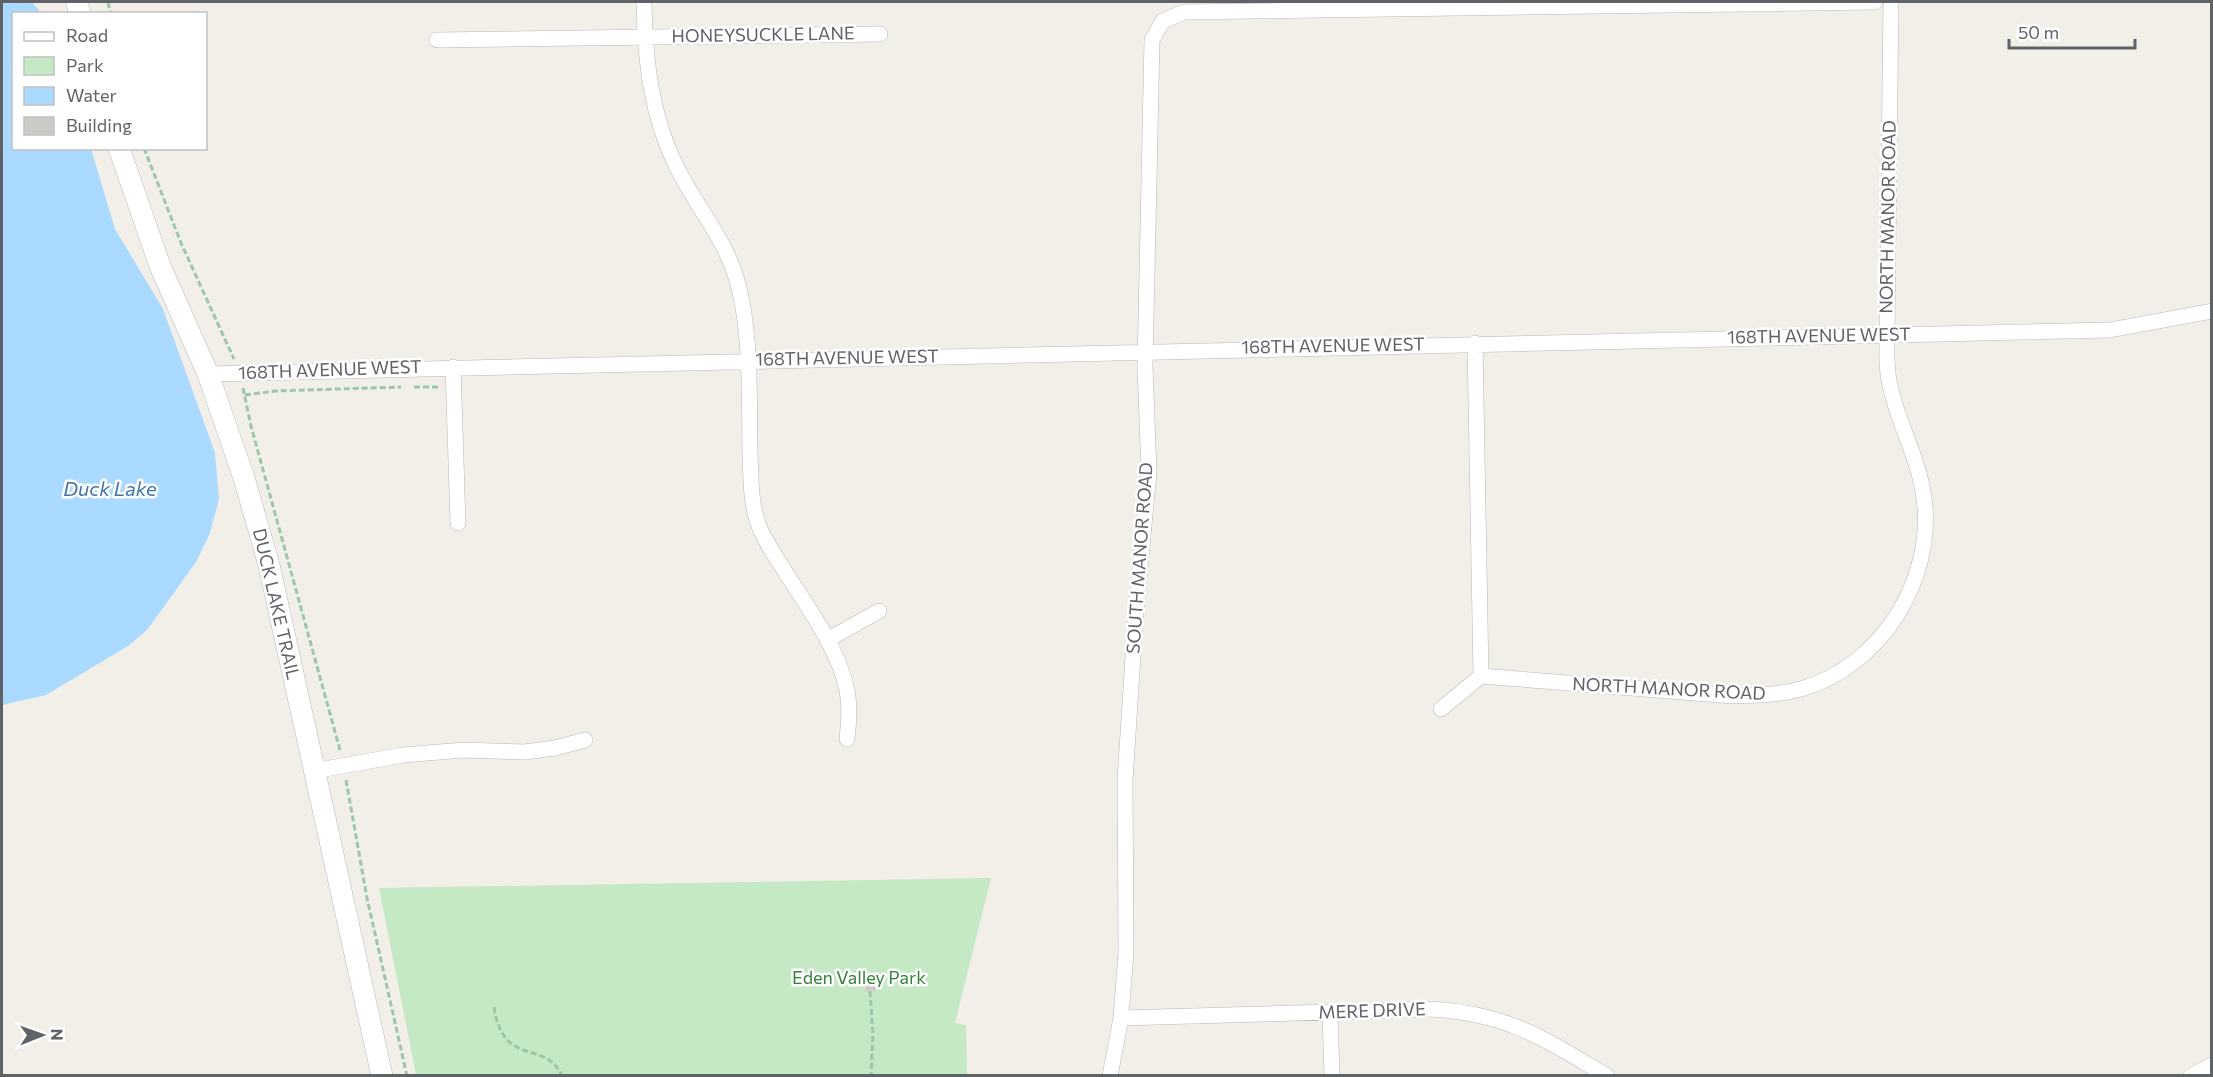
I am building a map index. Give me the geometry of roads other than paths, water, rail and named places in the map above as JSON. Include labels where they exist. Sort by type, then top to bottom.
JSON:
[{"type":"street","name":"HONEYSUCKLE LANE","points":[[644,2],[651,97],[662,135],[678,171],[719,234],[733,267],[742,301],[748,360],[752,496],[758,524],[827,640],[847,689],[849,714],[847,740]]},
{"type":"street","name":"SOUTH MANOR ROAD","points":[[1110,1076],[1121,1018],[1126,952],[1125,780],[1136,611],[1149,472],[1146,350],[1152,40],[1162,21],[1184,12],[1875,2]]},
{"type":"street","name":"NORTH MANOR ROAD","points":[[1481,676],[1710,694],[1768,695],[1802,688],[1835,674],[1863,654],[1887,629],[1907,600],[1919,567],[1925,534],[1924,499],[1916,464],[1889,380],[1887,335],[1891,2]]},
{"type":"street","name":"HONEYSUCKLE LANE","points":[[437,40],[880,34]]},
{"type":"street","name":"DUCK LAKE TRAIL","points":[[119,150],[160,266],[208,374],[240,467],[269,565],[382,1076]]},
{"type":"street","name":"168TH AVENUE WEST","points":[[208,374],[1146,350],[2110,330],[2211,311]]},
{"type":"street","points":[[1441,709],[1481,676],[1476,343]]},
{"type":"street","points":[[453,367],[458,523]]},
{"type":"street","points":[[827,640],[879,611]]},
{"type":"street","points":[[314,771],[403,755],[464,750],[524,752],[555,748],[585,740]]},
{"type":"street","name":"MERE DRIVE","points":[[1121,1018],[1432,1009],[1467,1011],[1530,1030],[1607,1076]]},
{"type":"street","points":[[1330,1013],[1332,1076]]},
{"type":"street","points":[[2191,1076],[2211,1065]]},
{"type":"water","name":"Duck Lake","points":[[2,2],[32,2],[40,12],[12,12],[12,150],[91,150],[115,229],[163,309],[215,453],[219,499],[210,533],[196,562],[147,630],[128,646],[46,695],[2,705]]},
{"type":"park label","name":"Eden Valley Park","points":[[859,978]]}]
